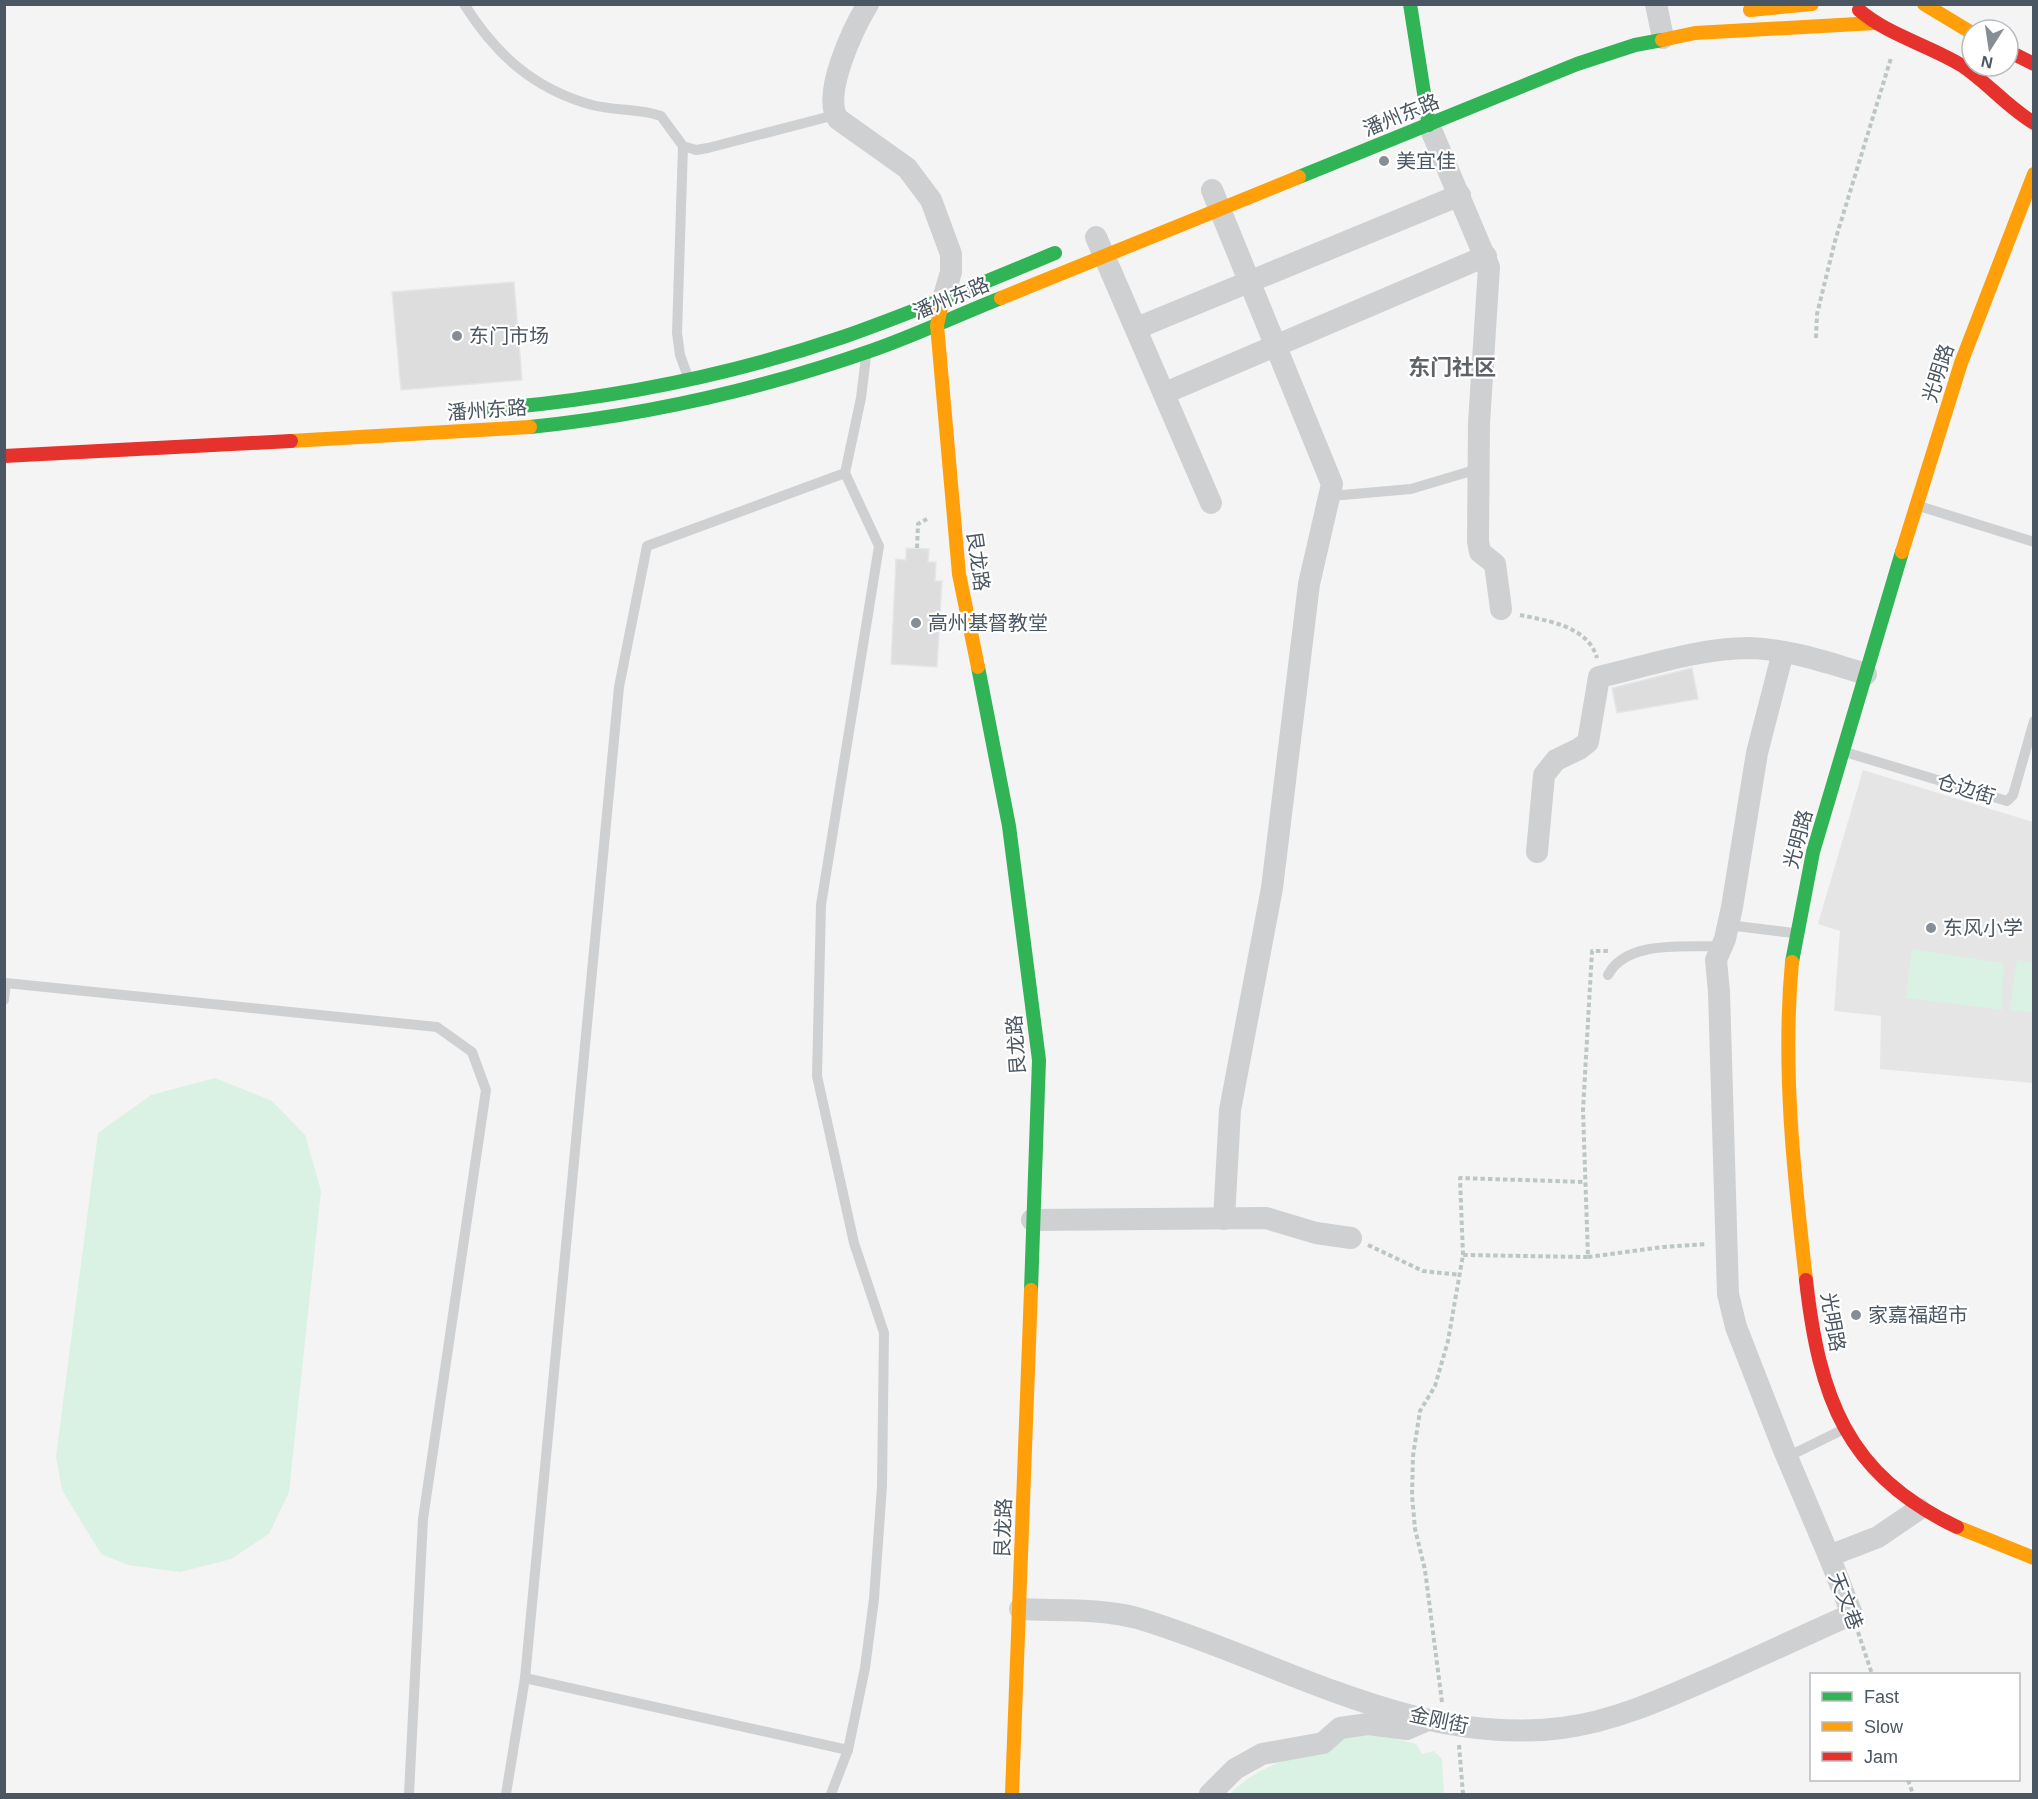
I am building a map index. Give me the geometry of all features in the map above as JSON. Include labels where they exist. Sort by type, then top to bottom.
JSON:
[{"type":"street","points":[[868,4],[836,78],[832,96],[835,115],[907,168],[931,200],[951,254],[951,272],[943,299]]},
{"type":"street","points":[[1410,4],[1427,109],[1486,256],[1489,271],[1478,469],[1478,548],[1495,564],[1501,609]]},
{"type":"street","points":[[1741,11],[1812,4]]},
{"type":"street","points":[[1855,4],[1875,23],[1922,44],[1967,69],[1999,93],[2023,118],[2034,123]]},
{"type":"street","points":[[1924,4],[1960,26]]},
{"type":"street","name":"潘州东路","points":[[4,456],[514,429],[578,423],[699,402],[819,369],[937,325],[1098,242],[1427,109],[1577,64],[1660,21],[1695,33],[1875,23]]},
{"type":"street","points":[[2020,57],[2034,64]]},
{"type":"street","name":"光明路","points":[[2034,174],[1959,369],[1916,505],[1811,861],[1796,933],[1790,995],[1789,1078],[1803,1256],[1815,1341],[1830,1396],[1845,1428],[1865,1461],[1891,1488],[1919,1509],[2034,1558]]},
{"type":"street","points":[[1216,195],[1331,479],[1331,496],[1309,585],[1272,888],[1230,1110],[1224,1219]]},
{"type":"street","points":[[1137,328],[1460,195]]},
{"type":"street","points":[[1098,242],[1212,503]]},
{"type":"street","name":"潘州东路","points":[[475,410],[582,400],[688,379],[781,356],[943,299],[1065,249]]},
{"type":"street","points":[[1165,393],[1486,256]]},
{"type":"street","name":"艮龙路","points":[[943,299],[937,325],[948,482],[959,574],[1009,826],[1039,1060],[1012,1794]]},
{"type":"street","points":[[1537,852],[1544,775],[1556,760],[1588,742],[1599,677],[1726,650],[1751,648],[1815,658],[1866,674]]},
{"type":"street","points":[[1783,652],[1749,786],[1725,936],[1715,970],[1719,992],[1728,1294],[1736,1327],[1829,1556]]},
{"type":"street","points":[[1032,1220],[1266,1218],[1316,1233],[1351,1238]]},
{"type":"street","name":"天文巷","points":[[1852,1614],[1829,1556],[1878,1537],[1919,1509]]},
{"type":"street","name":"金刚街","points":[[1020,1609],[1135,1618],[1385,1707],[1444,1723],[1534,1731],[1593,1722],[1666,1698],[1852,1614]]},
{"type":"street","points":[[1210,1794],[1235,1769],[1262,1754],[1323,1743],[1340,1728],[1368,1724],[1407,1729],[1444,1723]]},
{"type":"lane","points":[[464,4],[483,34],[508,59],[541,86],[592,105],[661,116],[683,146],[696,150],[835,115]]},
{"type":"lane","points":[[683,146],[677,333],[680,355],[699,402]]},
{"type":"lane","points":[[831,1794],[848,1750],[865,1668],[874,1599],[882,1486],[884,1333],[854,1243],[817,1076],[821,905],[879,546],[845,473],[861,398],[866,327]]},
{"type":"lane","points":[[1331,496],[1411,489],[1478,469]]},
{"type":"lane","points":[[506,1794],[525,1678],[618,698],[647,546],[845,473]]},
{"type":"lane","points":[[1916,505],[2034,542]]},
{"type":"lane","name":"仓边街","points":[[1844,751],[2007,801],[2013,795],[2034,722]]},
{"type":"lane","points":[[1608,975],[1621,958],[1640,951],[1725,936],[1796,933]]},
{"type":"lane","points":[[4,1000],[6,983],[437,1027],[472,1052],[486,1090],[423,1519],[409,1794]]},
{"type":"lane","points":[[1787,1457],[1845,1428]]},
{"type":"lane","points":[[525,1678],[848,1750]]},
{"type":"path","points":[[1816,338],[1817,314],[1835,241],[1898,35]]},
{"type":"path","points":[[917,548],[918,524]]},
{"type":"path","points":[[1501,609],[1545,620],[1585,637],[1594,648],[1599,677]]},
{"type":"path","points":[[1588,1257],[1584,1182],[1586,1142],[1583,1110],[1592,951],[1640,951]]},
{"type":"path","points":[[1463,1794],[1444,1723],[1425,1570],[1415,1529],[1412,1495],[1413,1456],[1420,1411],[1435,1386],[1448,1341],[1461,1275],[1463,1255],[1460,1178],[1584,1182]]},
{"type":"path","points":[[1351,1238],[1423,1271],[1461,1275]]},
{"type":"path","points":[[1463,1255],[1588,1257],[1663,1247],[1726,1244]]},
{"type":"path","name":"天文巷","points":[[1852,1614],[1872,1673]]},
{"type":"shaded area","name":"东风小学","points":[[1863,770],[2033,822],[2033,1083],[1880,1069],[1881,1016],[1834,1011],[1840,931],[1818,924]]},
{"type":"green space","points":[[1912,949],[2003,963],[2002,1010],[1906,998]]},
{"type":"green space","points":[[2017,960],[2033,963],[2033,1013],[2010,1010]]},
{"type":"green space","points":[[215,1078],[272,1101],[305,1135],[321,1191],[289,1492],[269,1534],[231,1559],[180,1572],[128,1565],[101,1554],[62,1490],[56,1456],[98,1133],[151,1095]]},
{"type":"green space","points":[[1362,1730],[1416,1744],[1422,1754],[1434,1751],[1442,1759],[1444,1794],[1230,1794],[1259,1772]]},
{"type":"building","name":"东门市场","points":[[514,282],[522,380],[401,390],[392,292]]},
{"type":"building","name":"高州基督教堂","points":[[906,548],[929,549],[928,562],[936,562],[935,581],[942,581],[937,667],[891,664],[896,559],[906,560]]},
{"type":"building","points":[[1692,668],[1698,699],[1617,713],[1612,688]]},
{"type":"traffic: fast","points":[[1410,4],[1429,125]]},
{"type":"traffic: fast","points":[[1299,177],[1577,64],[1635,45],[1662,40]]},
{"type":"traffic: fast","points":[[490,409],[580,399],[668,384],[800,351],[870,327],[1055,253]]},
{"type":"traffic: fast","points":[[530,427],[661,408],[789,377],[889,344],[1001,298]]},
{"type":"traffic: fast","points":[[1792,962],[1813,852],[1902,552]]},
{"type":"traffic: fast","points":[[978,667],[1009,826],[1039,1060],[1031,1290]]},
{"type":"traffic: slow","points":[[1750,10],[1812,4]]},
{"type":"traffic: slow","points":[[1924,4],[1960,26]]},
{"type":"traffic: slow","points":[[1662,40],[1695,33],[1875,23]]},
{"type":"traffic: slow","points":[[1902,552],[1961,363],[2034,174]]},
{"type":"traffic: slow","points":[[1001,298],[1299,177]]},
{"type":"traffic: slow","points":[[942,304],[937,325],[959,574],[978,667]]},
{"type":"traffic: slow","points":[[291,441],[530,427]]},
{"type":"traffic: slow","points":[[1792,962],[1788,1041],[1789,1081],[1794,1161],[1806,1280]]},
{"type":"traffic: slow","points":[[1012,1794],[1031,1290]]},
{"type":"traffic: slow","points":[[1957,1527],[2034,1558]]},
{"type":"traffic: jam","points":[[1859,10],[1895,33],[1961,65],[2034,123]]},
{"type":"traffic: jam","points":[[2020,57],[2034,64]]},
{"type":"traffic: jam","points":[[4,456],[291,441]]},
{"type":"traffic: jam","points":[[1806,1280],[1819,1360],[1830,1395],[1845,1428],[1864,1457],[1888,1483],[1919,1506],[1957,1527]]},
{"type":"place","name":"美宜佳","points":[[1384,161]]},
{"type":"place","name":"东门市场","points":[[457,336]]},
{"type":"place","name":"高州基督教堂","points":[[916,623]]},
{"type":"place","name":"东风小学","points":[[1931,928]]},
{"type":"place","name":"家嘉福超市","points":[[1856,1315]]},
{"type":"district","name":"东门社区","points":[[1452,367]]}]
